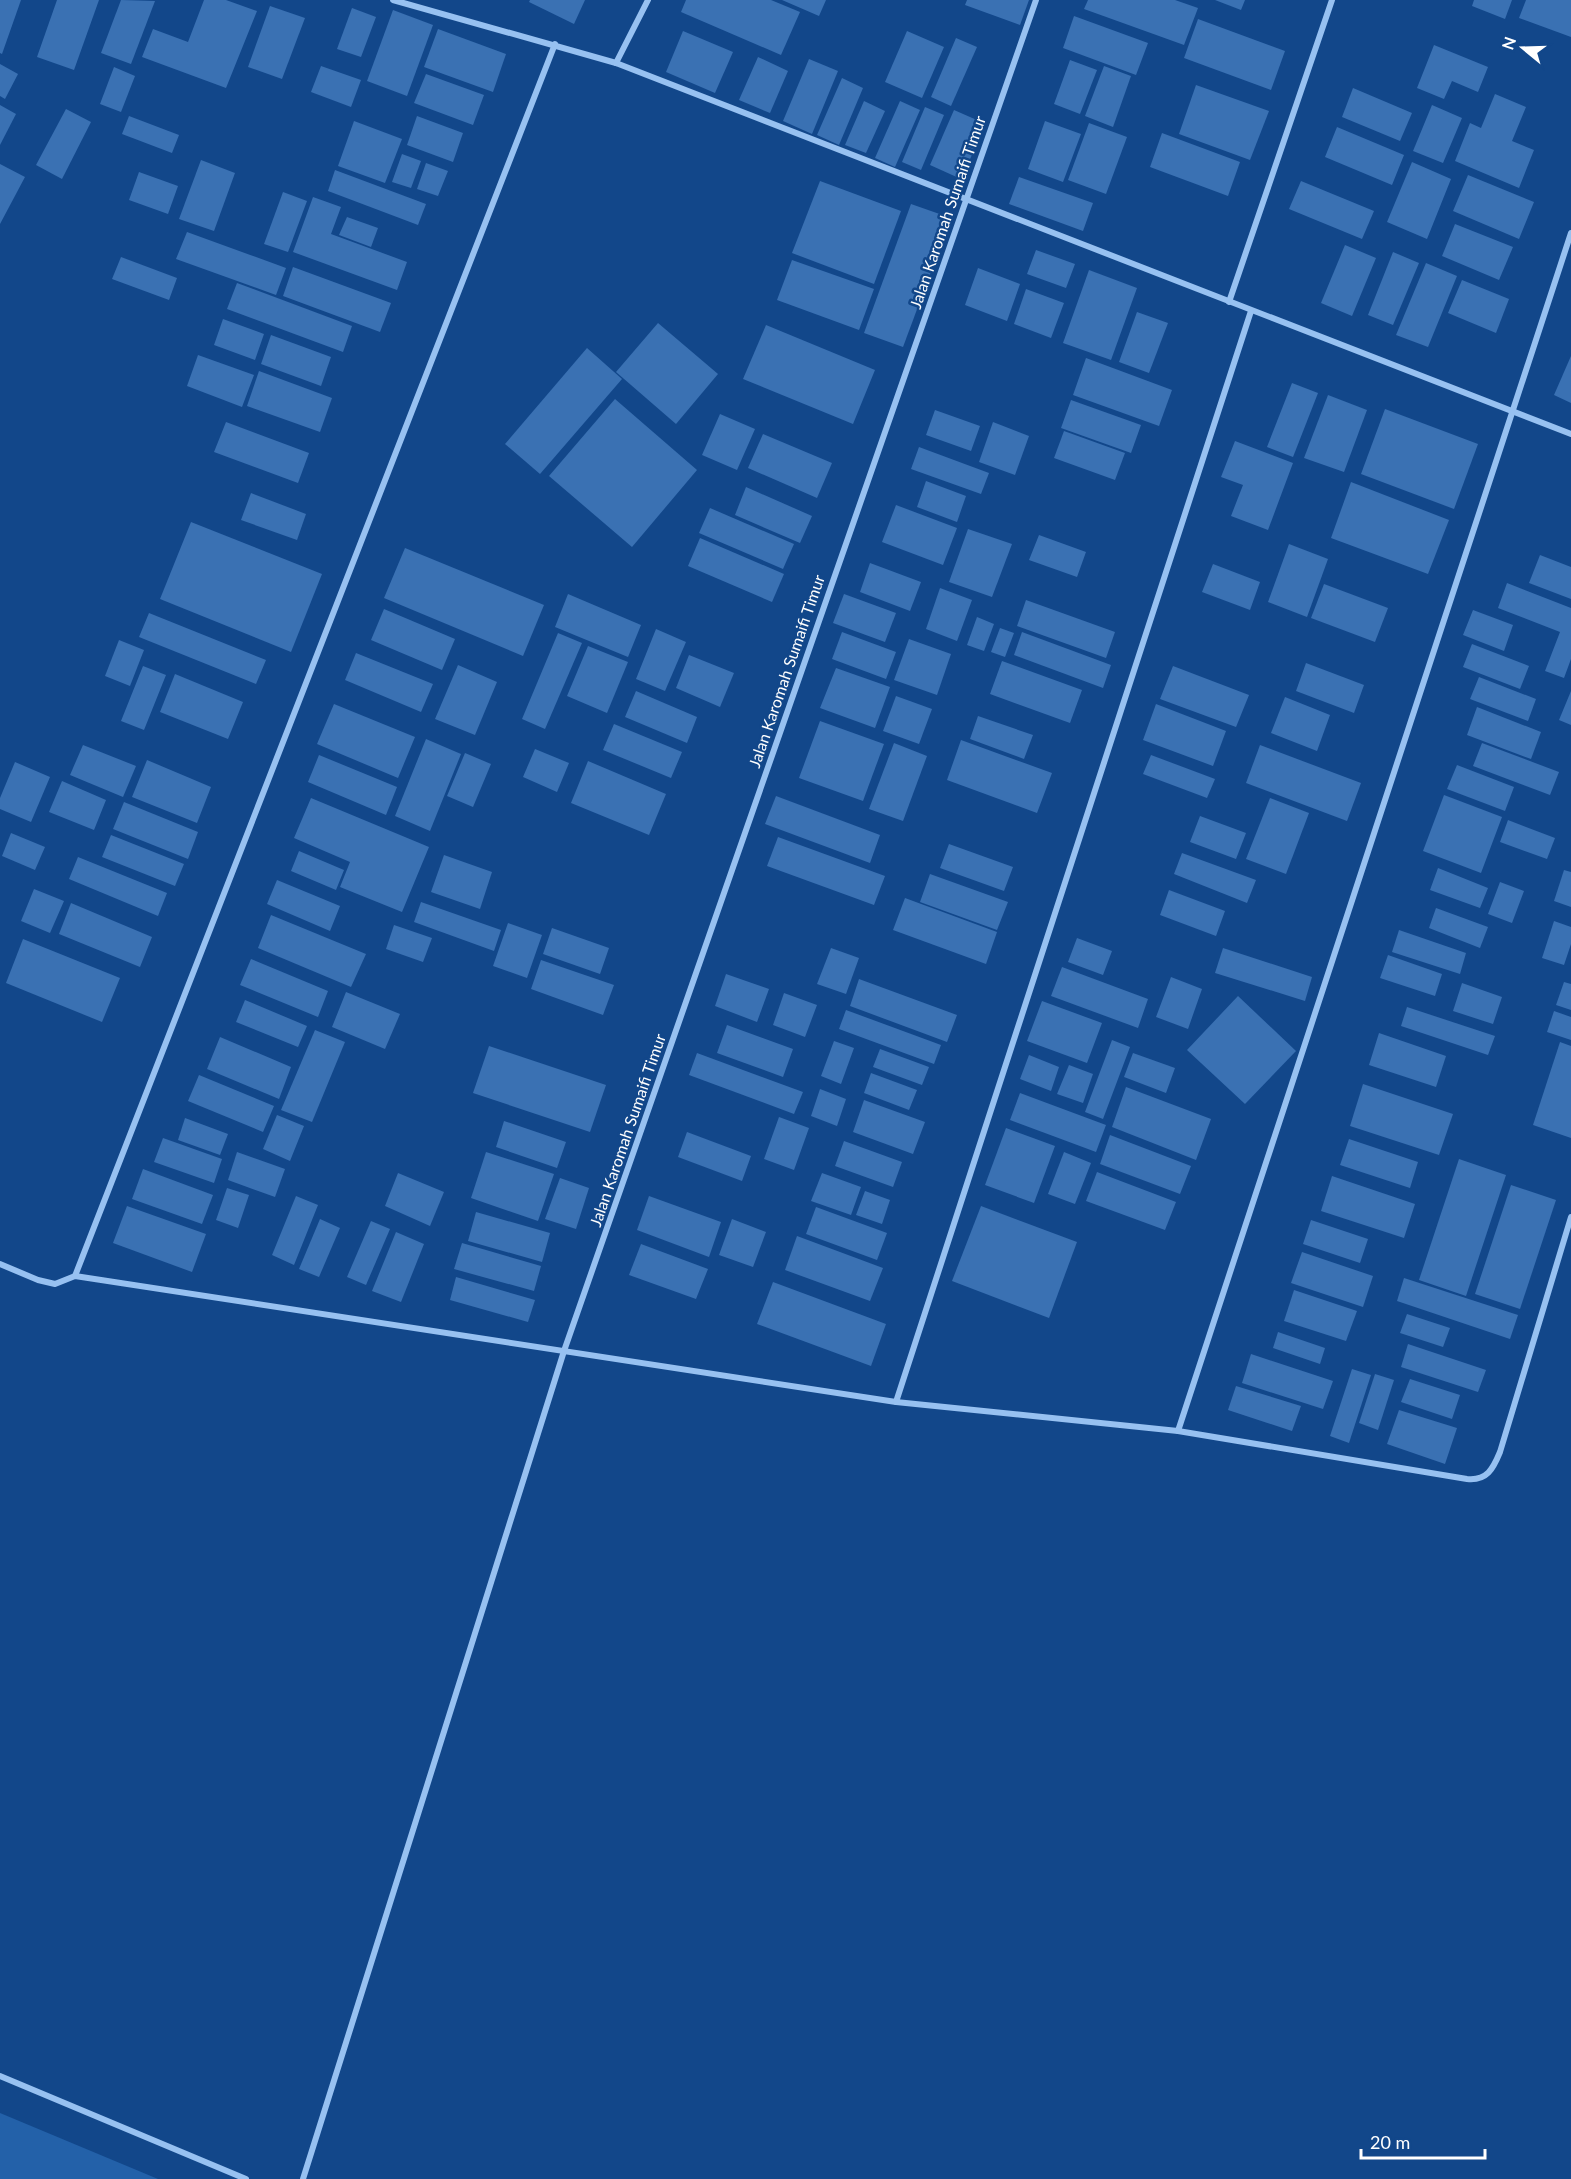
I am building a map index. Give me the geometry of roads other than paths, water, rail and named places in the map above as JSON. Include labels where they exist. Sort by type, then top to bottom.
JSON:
[{"type":"street","points":[[393,0],[616,63],[966,201],[1571,434]]},
{"type":"street","points":[[616,63],[648,0]]},
{"type":"street","name":"Jalan Karomah Sumaifi Timur","points":[[303,2179],[564,1351],[1036,0]]},
{"type":"street","points":[[1229,302],[1332,0]]},
{"type":"street","points":[[75,1276],[555,44]]},
{"type":"street","points":[[1178,1431],[1571,233]]},
{"type":"street","points":[[896,1402],[1251,311]]},
{"type":"street","points":[[0,1264],[38,1280],[55,1284],[75,1276],[896,1402],[1178,1431],[1479,1480],[1493,1469],[1500,1452],[1571,1217]]},
{"type":"street","points":[[0,2076],[246,2179]]}]
